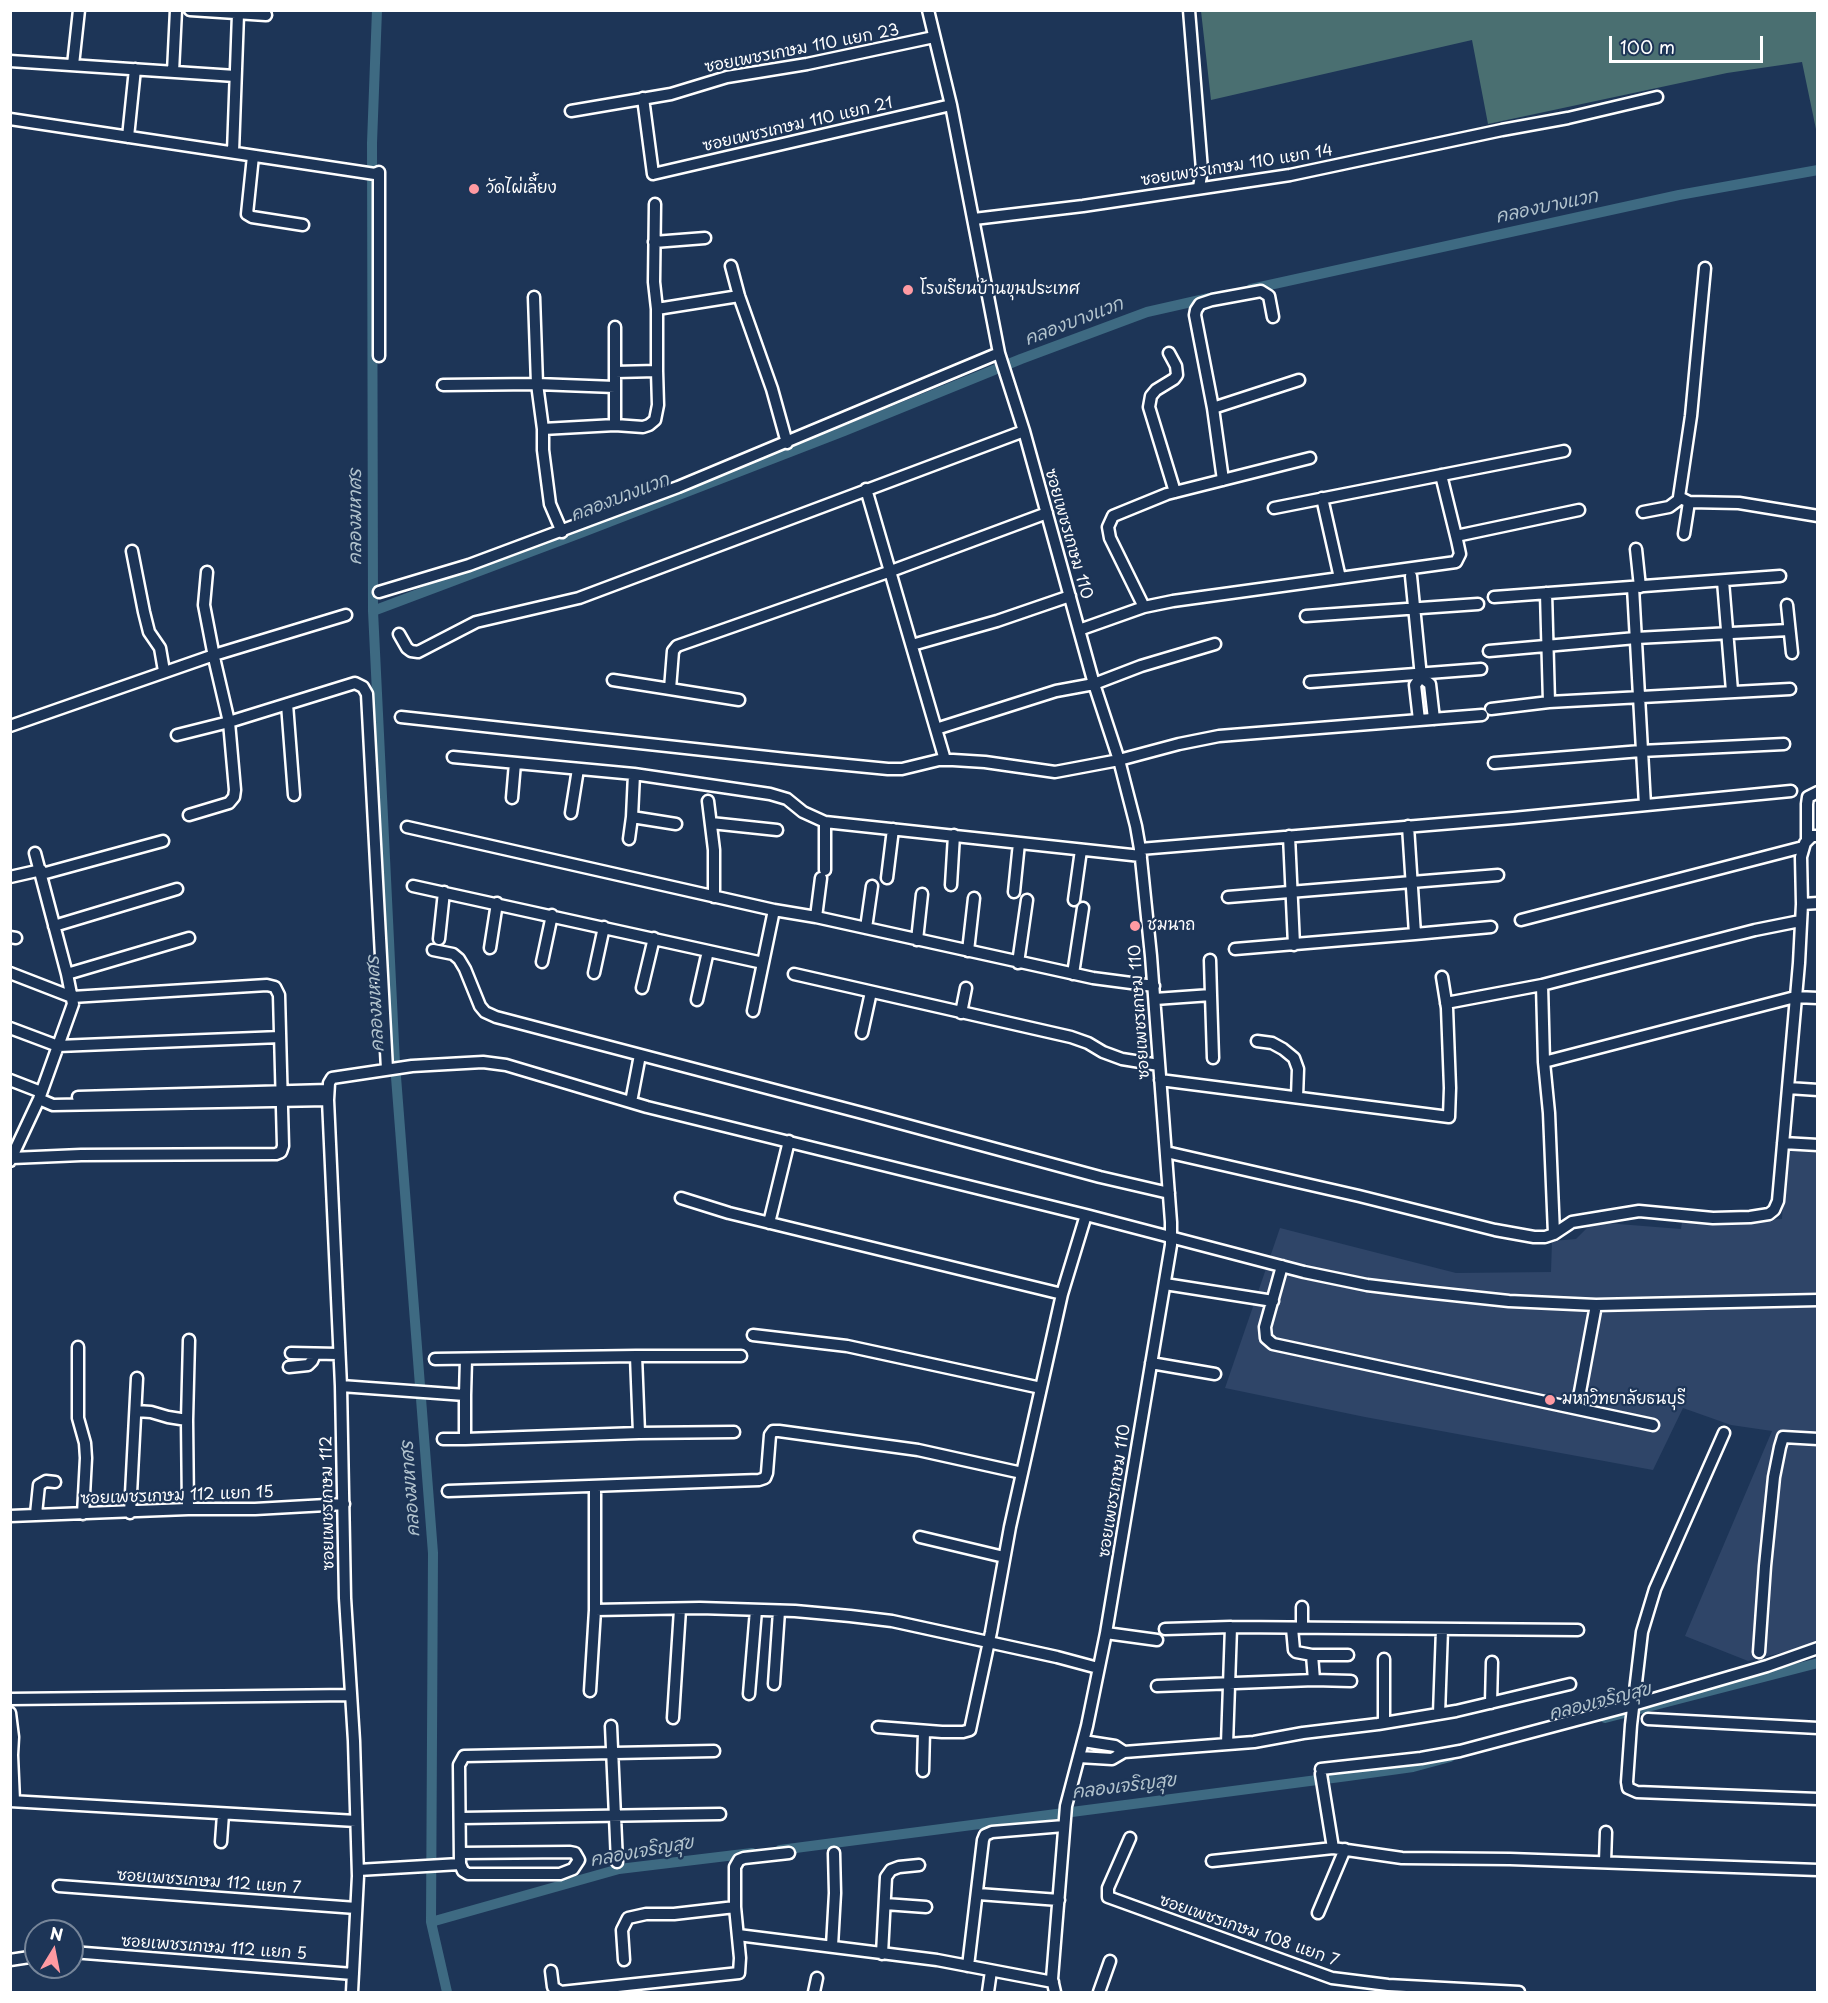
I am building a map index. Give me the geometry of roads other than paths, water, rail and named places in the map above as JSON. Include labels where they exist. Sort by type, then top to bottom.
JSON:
[{"type":"street","points":[[73,65],[79,10]]},
{"type":"street","points":[[173,72],[176,10]]},
{"type":"street","points":[[190,10],[267,15]]},
{"type":"street","name":"ซอยเพชรเกษม 110","points":[[928,10],[951,105],[1000,356],[1024,430],[1136,826],[1141,853],[1154,986],[1172,1237],[1106,1633],[1083,1741],[1066,1806],[1052,1979],[1054,1987]]},
{"type":"street","points":[[1189,10],[1202,170],[1199,187]]},
{"type":"street","points":[[233,152],[238,14]]},
{"type":"street","name":"ซอยเพชรเกษม 110 แยก 23","points":[[570,111],[671,94],[727,77],[807,64],[934,37]]},
{"type":"street","points":[[10,61],[235,76]]},
{"type":"street","points":[[128,137],[135,69]]},
{"type":"street","name":"ซอยเพชรเกษม 110 แยก 14","points":[[974,219],[1083,206],[1290,175],[1568,118],[1657,97]]},
{"type":"street","name":"ซอยเพชรเกษม 110 แยก 21","points":[[643,98],[653,174],[951,105]]},
{"type":"street","points":[[10,119],[375,174],[379,172],[379,356]]},
{"type":"street","points":[[253,156],[248,214],[252,217],[303,225]]},
{"type":"street","points":[[543,429],[615,425],[643,427],[655,420],[658,405],[654,204]]},
{"type":"street","points":[[654,242],[705,238]]},
{"type":"street","points":[[731,266],[739,296],[772,389],[787,443]]},
{"type":"street","points":[[1705,268],[1691,416],[1679,497],[1685,500],[1739,503],[1818,516]]},
{"type":"street","points":[[1223,480],[1213,408],[1195,315],[1196,309],[1200,304],[1212,300],[1261,291],[1269,296],[1273,317]]},
{"type":"street","points":[[657,309],[739,296]]},
{"type":"street","points":[[534,297],[537,384],[543,429],[543,450],[550,504],[562,532]]},
{"type":"street","points":[[615,327],[615,425]]},
{"type":"street","points":[[1169,352],[1176,366],[1177,375],[1156,390],[1151,396],[1149,407],[1175,492]]},
{"type":"street","points":[[379,592],[469,566],[562,532],[1000,356]]},
{"type":"street","points":[[615,372],[657,372]]},
{"type":"street","points":[[1213,408],[1299,380]]},
{"type":"street","points":[[443,385],[537,384],[615,387]]},
{"type":"street","points":[[399,634],[407,648],[418,652],[476,622],[579,598],[1024,430]]},
{"type":"street","points":[[1274,508],[1564,451]]},
{"type":"street","points":[[1144,607],[1110,538],[1109,523],[1113,516],[1175,492],[1310,458]]},
{"type":"street","points":[[1079,630],[1144,607],[1216,594],[1456,562],[1460,554],[1441,475]]},
{"type":"street","points":[[867,489],[945,760]]},
{"type":"street","points":[[1322,498],[1340,578]]},
{"type":"street","points":[[1643,512],[1669,507],[1685,500]]},
{"type":"street","points":[[1683,534],[1685,500]]},
{"type":"street","points":[[1456,536],[1579,510]]},
{"type":"street","points":[[670,689],[673,651],[677,646],[891,571],[1047,513]]},
{"type":"street","points":[[1636,549],[1636,638],[1645,805]]},
{"type":"street","points":[[132,551],[146,622],[153,640],[160,648],[164,671]]},
{"type":"street","points":[[189,815],[229,802],[234,797],[235,790],[229,722],[204,605],[207,572]]},
{"type":"street","points":[[1411,576],[1421,675],[1415,685],[1419,720]]},
{"type":"street","points":[[1494,597],[1780,576]]},
{"type":"street","points":[[1723,581],[1732,691]]},
{"type":"street","points":[[1546,593],[1549,702]]},
{"type":"street","points":[[912,645],[997,621],[1070,596]]},
{"type":"street","points":[[1306,616],[1478,604]]},
{"type":"street","points":[[1787,605],[1792,653]]},
{"type":"street","points":[[10,726],[164,671],[214,658],[346,615]]},
{"type":"street","points":[[1489,651],[1636,638],[1789,630]]},
{"type":"street","points":[[936,729],[1056,691],[1094,684],[1141,666],[1215,644]]},
{"type":"street","points":[[1310,682],[1481,669]]},
{"type":"street","points":[[1421,675],[1430,684],[1434,718]]},
{"type":"street","points":[[613,680],[739,700]]},
{"type":"street","points":[[177,735],[229,722],[355,683],[363,687],[367,694],[391,1068]]},
{"type":"street","points":[[401,717],[888,769],[902,769],[945,760],[985,762],[1055,772],[1119,760],[1219,736],[1419,720],[1549,702],[1790,689]]},
{"type":"street","points":[[287,704],[294,795]]},
{"type":"street","points":[[1494,763],[1641,751],[1784,744]]},
{"type":"street","points":[[453,757],[634,774],[770,794],[786,799],[803,812],[825,822],[1081,850],[1141,853],[1289,836],[1791,791]]},
{"type":"street","points":[[512,798],[515,763]]},
{"type":"street","points":[[571,813],[578,769]]},
{"type":"street","points":[[629,839],[634,774]]},
{"type":"street","points":[[1166,1152],[1495,1230],[1534,1237],[1554,1234],[1572,1222],[1639,1211],[1713,1218],[1769,1214],[1774,1210],[1778,1201],[1800,921],[1809,841],[1806,818],[1808,797],[1818,792]]},
{"type":"street","points":[[708,801],[714,850],[714,897]]},
{"type":"street","points":[[632,817],[676,824]]},
{"type":"street","points":[[816,917],[823,874],[825,822]]},
{"type":"street","points":[[711,823],[777,830]]},
{"type":"street","points":[[1408,826],[1415,934]]},
{"type":"street","points":[[407,827],[1018,963],[1154,986]]},
{"type":"street","points":[[887,878],[893,829]]},
{"type":"street","points":[[951,885],[954,836]]},
{"type":"street","points":[[1289,836],[1294,945]]},
{"type":"street","points":[[10,877],[42,872],[163,841]]},
{"type":"street","points":[[1521,920],[1809,841]]},
{"type":"street","points":[[1014,892],[1018,843]]},
{"type":"street","points":[[1074,900],[1081,850]]},
{"type":"street","points":[[10,973],[72,997],[258,986],[275,987],[279,994],[283,1146],[281,1152],[276,1154],[81,1155],[11,1160],[42,1097],[71,1012],[72,997],[67,974],[42,872],[35,853]]},
{"type":"street","points":[[1228,897],[1498,875]]},
{"type":"street","points":[[413,886],[763,963]]},
{"type":"street","points":[[866,928],[872,886]]},
{"type":"street","points":[[54,926],[177,889]]},
{"type":"street","points":[[440,939],[444,892]]},
{"type":"street","points":[[917,940],[922,894]]},
{"type":"street","points":[[968,951],[974,898]]},
{"type":"street","points":[[1018,963],[1027,900]]},
{"type":"street","points":[[490,948],[497,903]]},
{"type":"street","points":[[1802,904],[1818,903]]},
{"type":"street","points":[[1073,974],[1083,909]]},
{"type":"street","points":[[753,1011],[774,910]]},
{"type":"street","points":[[542,962],[552,915]]},
{"type":"street","points":[[1446,1002],[1542,985],[1755,930],[1800,921]]},
{"type":"street","points":[[594,973],[604,927]]},
{"type":"street","points":[[1235,949],[1491,927]]},
{"type":"street","points":[[67,974],[189,938]]},
{"type":"street","points":[[642,987],[654,938]]},
{"type":"street","points":[[433,950],[453,954],[459,959],[480,1006],[485,1012],[496,1017],[1100,1177],[1169,1193]]},
{"type":"street","points":[[697,1000],[708,951]]},
{"type":"street","points":[[1210,960],[1213,1058]]},
{"type":"street","points":[[794,974],[1071,1037],[1122,1059],[1159,1065]]},
{"type":"street","points":[[1161,1080],[1449,1117],[1446,1002],[1442,978]]},
{"type":"street","points":[[1542,985],[1554,1234]]},
{"type":"street","points":[[961,1013],[966,988]]},
{"type":"street","points":[[862,1033],[871,992]]},
{"type":"street","points":[[1155,999],[1211,995]]},
{"type":"street","points":[[1544,1062],[1795,997],[1818,998]]},
{"type":"street","points":[[10,1028],[58,1046],[280,1037]]},
{"type":"street","points":[[1257,1041],[1272,1043],[1294,1058],[1298,1070],[1297,1097]]},
{"type":"street","points":[[630,1102],[640,1056]]},
{"type":"street","points":[[10,1080],[42,1097],[54,1098],[328,1095],[332,1078],[412,1066],[494,1063],[630,1102],[1282,1266],[1367,1285],[1509,1301],[1596,1305],[1818,1300]]},
{"type":"street","points":[[1788,1088],[1818,1089]]},
{"type":"street","name":"ซอยเพชรเกษม 112","points":[[328,1095],[341,1386],[345,1598],[358,1870],[352,1992]]},
{"type":"street","points":[[10,1131],[22,1136]]},
{"type":"street","points":[[769,1223],[789,1141]]},
{"type":"street","points":[[1783,1143],[1818,1145]]},
{"type":"street","points":[[681,1198],[769,1223],[1062,1294]]},
{"type":"street","points":[[878,1727],[924,1731],[963,1732],[970,1730],[1004,1557],[1062,1294],[1086,1215]]},
{"type":"street","points":[[1282,1266],[1265,1327],[1266,1338],[1273,1344],[1653,1425]]},
{"type":"street","points":[[1165,1284],[1273,1301]]},
{"type":"street","points":[[1577,1408],[1596,1305]]},
{"type":"street","points":[[753,1335],[847,1346],[1041,1388]]},
{"type":"street","points":[[188,1509],[189,1340]]},
{"type":"street","points":[[78,1347],[78,1418],[85,1443],[86,1458],[83,1514]]},
{"type":"street","points":[[291,1353],[338,1354]]},
{"type":"street","points":[[289,1367],[308,1365],[315,1354]]},
{"type":"street","points":[[636,1356],[639,1433]]},
{"type":"street","points":[[435,1359],[741,1356]]},
{"type":"street","points":[[465,1439],[466,1359]]},
{"type":"street","points":[[1151,1364],[1215,1374]]},
{"type":"street","points":[[130,1513],[137,1378]]},
{"type":"street","points":[[341,1386],[465,1395]]},
{"type":"street","points":[[136,1411],[187,1420]]},
{"type":"street","points":[[448,1491],[759,1480],[765,1478],[767,1473],[770,1435],[773,1431],[918,1450],[1022,1473]]},
{"type":"street","points":[[443,1439],[734,1432]]},
{"type":"street","points":[[1724,1433],[1655,1589],[1642,1632],[1634,1684],[1627,1782],[1632,1791],[1818,1799]]},
{"type":"street","points":[[1760,1652],[1765,1566],[1774,1477],[1780,1448],[1784,1437],[1818,1439]]},
{"type":"street","points":[[36,1514],[39,1485],[45,1481],[55,1482]]},
{"type":"street","points":[[590,1691],[595,1610],[595,1486]]},
{"type":"street","name":"ซอยเพชรเกษม 112 แยก 15","points":[[10,1516],[188,1509],[255,1509],[344,1504]]},
{"type":"street","points":[[920,1537],[1004,1557]]},
{"type":"street","points":[[1302,1607],[1294,1650],[1312,1654],[1348,1655]]},
{"type":"street","points":[[673,1718],[680,1609]]},
{"type":"street","points":[[595,1610],[756,1610],[850,1616],[892,1622],[989,1642],[1098,1668]]},
{"type":"street","points":[[749,1694],[756,1610]]},
{"type":"street","points":[[774,1684],[779,1611]]},
{"type":"street","points":[[1227,1744],[1231,1627]]},
{"type":"street","points":[[1165,1629],[1297,1627],[1578,1630]]},
{"type":"street","points":[[1439,1714],[1442,1629]]},
{"type":"street","points":[[1106,1633],[1157,1640]]},
{"type":"street","points":[[1333,1848],[1321,1772],[1460,1751],[1633,1707],[1818,1648]]},
{"type":"street","points":[[1312,1654],[1314,1680]]},
{"type":"street","points":[[1383,1723],[1384,1659]]},
{"type":"street","points":[[1491,1703],[1492,1662]]},
{"type":"street","points":[[1157,1686],[1228,1682],[1351,1681]]},
{"type":"street","points":[[1079,1757],[1112,1759],[1124,1752],[1254,1742],[1383,1723],[1491,1703],[1570,1683]]},
{"type":"street","points":[[10,1699],[351,1695]]},
{"type":"street","points":[[10,1713],[13,1737],[12,1802],[356,1821]]},
{"type":"street","points":[[1648,1719],[1818,1728]]},
{"type":"street","points":[[611,1726],[617,1862]]},
{"type":"street","points":[[924,1731],[924,1771]]},
{"type":"street","points":[[1083,1741],[1115,1746],[1124,1752]]},
{"type":"street","points":[[358,1870],[406,1868],[458,1860],[570,1852],[575,1853],[579,1860],[573,1869],[560,1874],[468,1874],[463,1871],[458,1860],[461,1818],[459,1765],[464,1756],[714,1751]]},
{"type":"street","points":[[221,1842],[223,1814]]},
{"type":"street","points":[[461,1818],[720,1814]]},
{"type":"street","points":[[968,1966],[983,1840],[986,1835],[992,1832],[1064,1823]]},
{"type":"street","points":[[1605,1862],[1606,1832]]},
{"type":"street","name":"ซอยเพชรเกษม 108 แยก 7","points":[[1130,1838],[1108,1888],[1108,1897],[1332,1978],[1388,1985],[1519,1992]]},
{"type":"street","points":[[1212,1861],[1333,1848],[1402,1858],[1605,1862],[1818,1870]]},
{"type":"street","points":[[1318,1912],[1345,1849]]},
{"type":"street","points":[[832,1946],[835,1893],[834,1852]]},
{"type":"street","points":[[551,1971],[553,1987],[561,1992],[739,1973],[741,1966],[735,1907],[735,1867],[739,1860],[744,1858],[789,1853]]},
{"type":"street","points":[[882,1954],[886,1877],[891,1870],[899,1867],[920,1865]]},
{"type":"street","name":"ซอยเพชรเกษม 112 แยก 7","points":[[59,1886],[356,1908]]},
{"type":"street","points":[[978,1894],[1059,1900]]},
{"type":"street","points":[[885,1904],[926,1907]]},
{"type":"street","points":[[624,1960],[622,1930],[628,1918],[646,1914],[674,1914],[735,1907]]},
{"type":"street","points":[[738,1935],[968,1966],[1054,1987]]},
{"type":"street","name":"ซอยเพชรเกษม 112 แยก 5","points":[[84,1953],[353,1974]]},
{"type":"street","points":[[1099,1992],[1110,1961]]},
{"type":"street","points":[[988,1992],[991,1971]]},
{"type":"street","points":[[814,1992],[817,1978]]},
{"type":"waterway","name":"คลองมหาศร","points":[[377,10],[372,143],[373,611],[395,1064],[433,1553],[431,1922],[447,1992]]},
{"type":"waterway","name":"คลองบางแวก","points":[[1251,289],[1679,195],[1818,170]]},
{"type":"waterway","name":"คลองบางแวก","points":[[373,611],[844,431],[1021,359],[1147,312],[1209,298]]},
{"type":"waterway","name":"คลองเจริญสุข","points":[[1605,1718],[1818,1663]]},
{"type":"waterway","name":"คลองเจริญสุข","points":[[780,1850],[1413,1767],[1450,1757]]},
{"type":"waterway","name":"คลองเจริญสุข","points":[[431,1922],[619,1869],[752,1853]]},
{"type":"place","name":"วัดไผ่เลี้ยง","points":[[474,189]]},
{"type":"place","name":"โรงเรียนบ้านขุนประเทศ","points":[[908,290]]},
{"type":"place","name":"ชมนาถ","points":[[1135,926]]},
{"type":"place","name":"มหาวิทยาลัยธนบุรี","points":[[1550,1400]]}]
